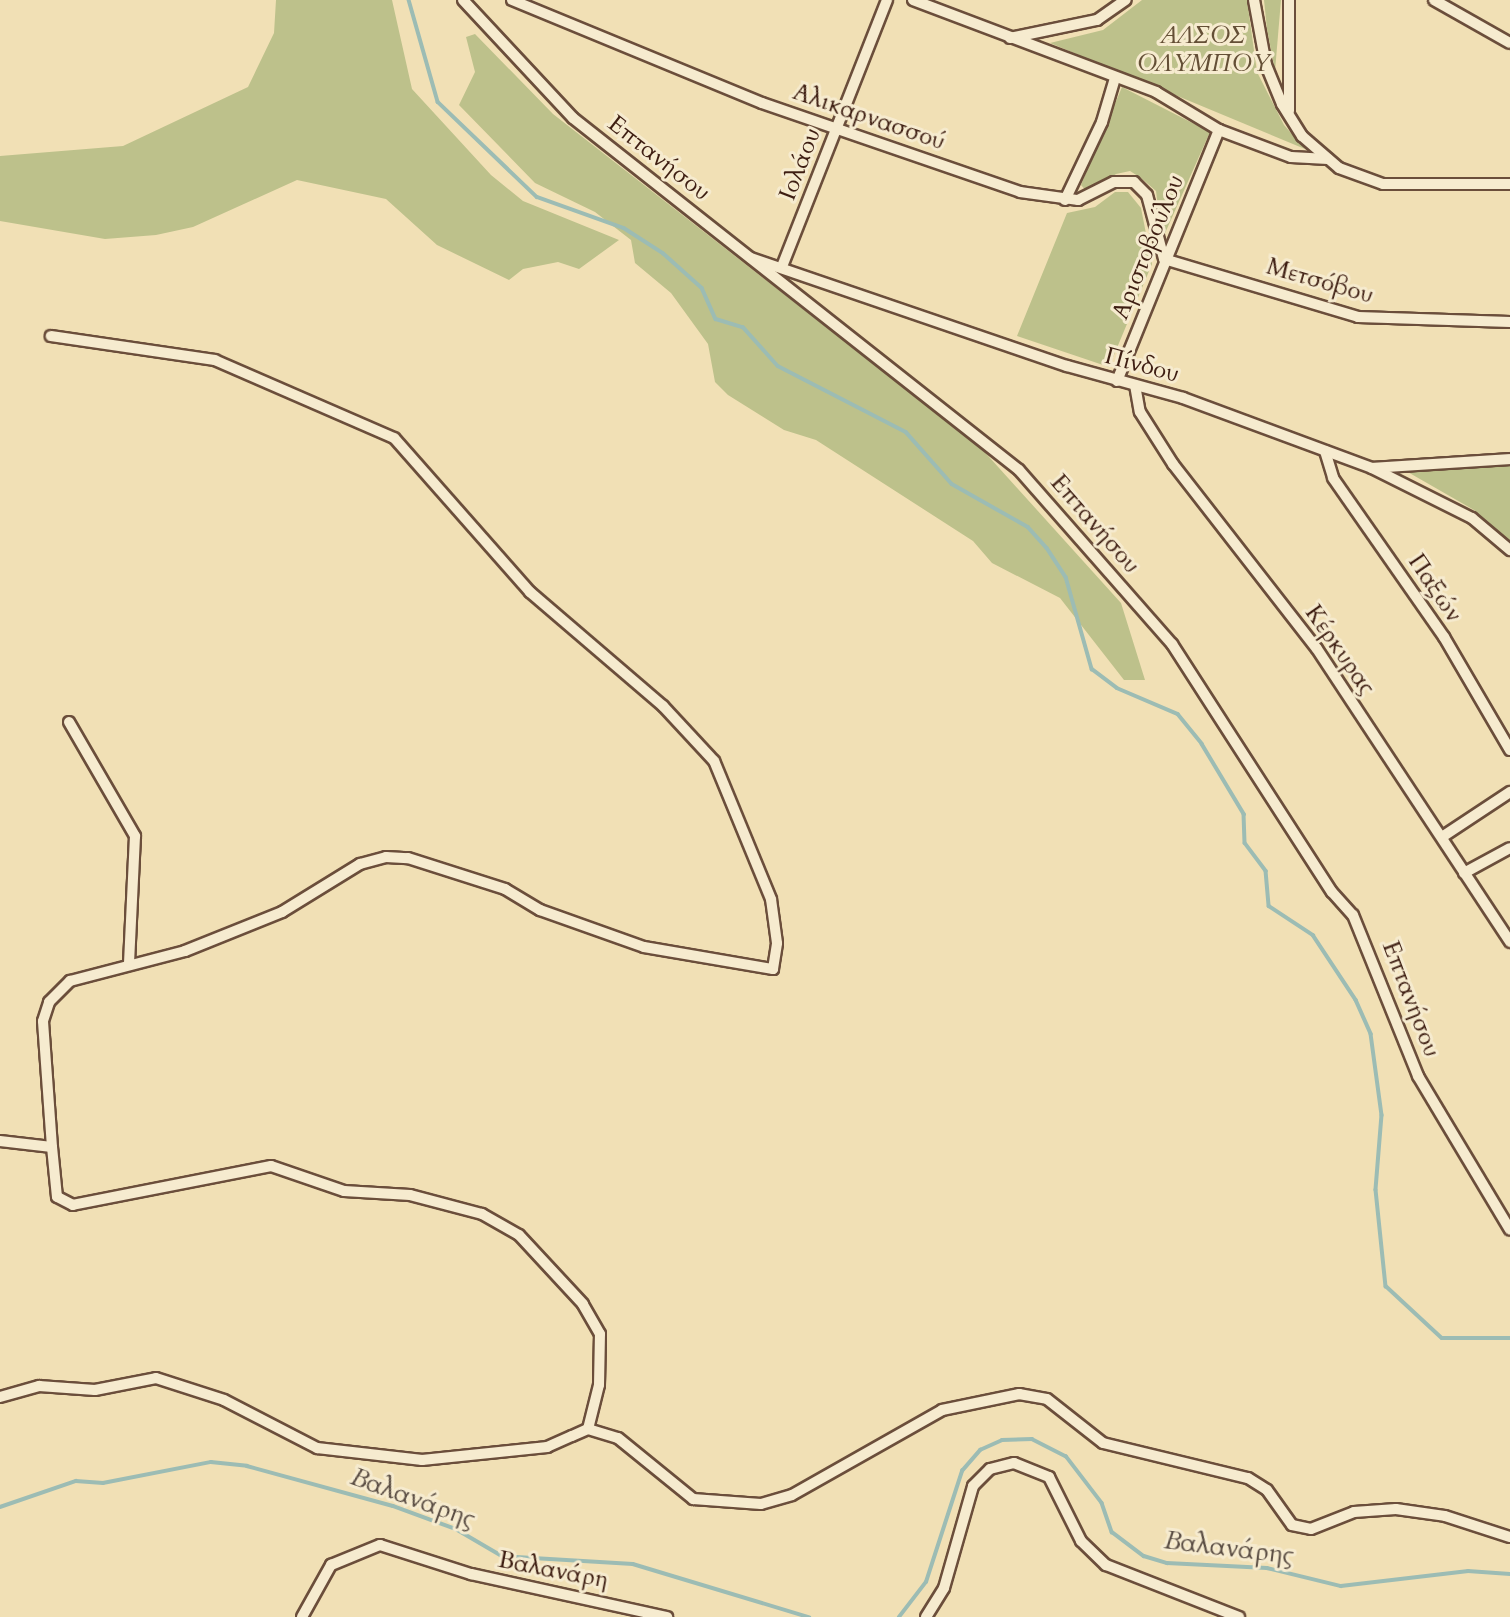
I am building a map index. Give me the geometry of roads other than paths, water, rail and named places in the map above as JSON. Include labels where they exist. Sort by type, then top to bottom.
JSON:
[{"type":"street","name":"Επτανήσου","points":[[463,0],[573,118],[1019,470],[1184,658],[1332,892],[1353,915],[1418,1076],[1510,1230]]},
{"type":"street","name":"Αλικαρνασσού","points":[[512,0],[762,103],[837,126],[1007,188],[1065,200],[1089,198],[1118,181],[1138,184],[1149,200],[1164,259]]},
{"type":"street","name":"Ιολάου","points":[[783,264],[887,0]]},
{"type":"street","points":[[913,0],[1174,100],[1219,130],[1291,157],[1328,159]]},
{"type":"street","points":[[1010,38],[1097,20],[1126,0]]},
{"type":"street","points":[[1254,0],[1266,65],[1290,118],[1328,159],[1359,179],[1383,184],[1510,184]]},
{"type":"street","points":[[1289,0],[1285,66],[1290,118]]},
{"type":"street","points":[[1434,0],[1510,43]]},
{"type":"street","points":[[1065,200],[1102,122],[1115,78]]},
{"type":"street","name":"Αριστοβούλου","points":[[1117,381],[1164,259],[1219,130]]},
{"type":"street","name":"Πίνδου","points":[[747,257],[783,264],[1372,468],[1472,517],[1510,550]]},
{"type":"street","name":"Μετσόβου","points":[[1164,259],[1358,317],[1510,322]]},
{"type":"street","points":[[51,336],[215,360],[394,439],[530,592],[671,714],[714,761],[771,899],[777,943],[773,970],[644,947],[540,910],[505,889],[408,858],[386,857],[325,883],[282,912],[185,951],[69,981],[49,1002],[43,1021],[57,1197],[73,1205],[271,1166],[344,1191],[410,1195],[482,1214],[519,1235],[557,1272],[600,1334],[599,1385],[587,1429]]},
{"type":"street","name":"Κέρκυρας","points":[[1135,385],[1140,412],[1173,464],[1317,649],[1510,942]]},
{"type":"street","name":"Παξών","points":[[1325,452],[1333,478],[1444,637],[1510,750]]},
{"type":"street","points":[[1372,468],[1510,459]]},
{"type":"street","points":[[68,723],[135,836],[129,965]]},
{"type":"street","points":[[1441,837],[1510,792]]},
{"type":"street","points":[[1464,873],[1510,848]]},
{"type":"street","points":[[0,1141],[52,1147]]},
{"type":"street","points":[[0,1397],[39,1386],[95,1390],[156,1378],[224,1400],[317,1448],[391,1459],[547,1447],[587,1429],[618,1438],[693,1499],[761,1504],[792,1495],[942,1410],[1019,1394],[1046,1399],[1103,1443],[1248,1478],[1266,1490],[1292,1525],[1311,1530],[1354,1512],[1396,1509],[1445,1516],[1510,1537]]},
{"type":"street","points":[[926,1617],[944,1588],[973,1486],[990,1469],[1014,1463],[1049,1477],[1081,1541],[1106,1565],[1238,1617]]},
{"type":"street","name":"Βαλανάρη","points":[[302,1617],[331,1565],[380,1545],[471,1574],[667,1617]]},
{"type":"waterway","points":[[409,0],[438,102],[537,197],[624,228],[663,253],[702,288],[716,319],[743,327],[778,366],[906,432],[952,484],[1028,527],[1047,548],[1066,577],[1092,669],[1117,688],[1178,714],[1202,744],[1244,814],[1245,843],[1266,871],[1269,906],[1313,935],[1356,1000],[1371,1034],[1382,1115],[1376,1190],[1386,1286],[1442,1338],[1510,1338]]},
{"type":"waterway","name":"Βαλανάρης","points":[[899,1617],[926,1582],[962,1471],[980,1450],[1002,1440],[1032,1439],[1066,1456],[1102,1503],[1112,1532],[1144,1556],[1167,1563],[1267,1568],[1341,1586],[1468,1571],[1510,1574]]},
{"type":"waterway","name":"Βαλανάρης","points":[[0,1507],[76,1481],[103,1483],[211,1462],[247,1466],[393,1506],[456,1529],[502,1556],[633,1564],[809,1617]]},
{"type":"park label","name":"ΑΛΣΟΣ ΟΛΥΜΠΟΥ","points":[[1203,50]]}]
